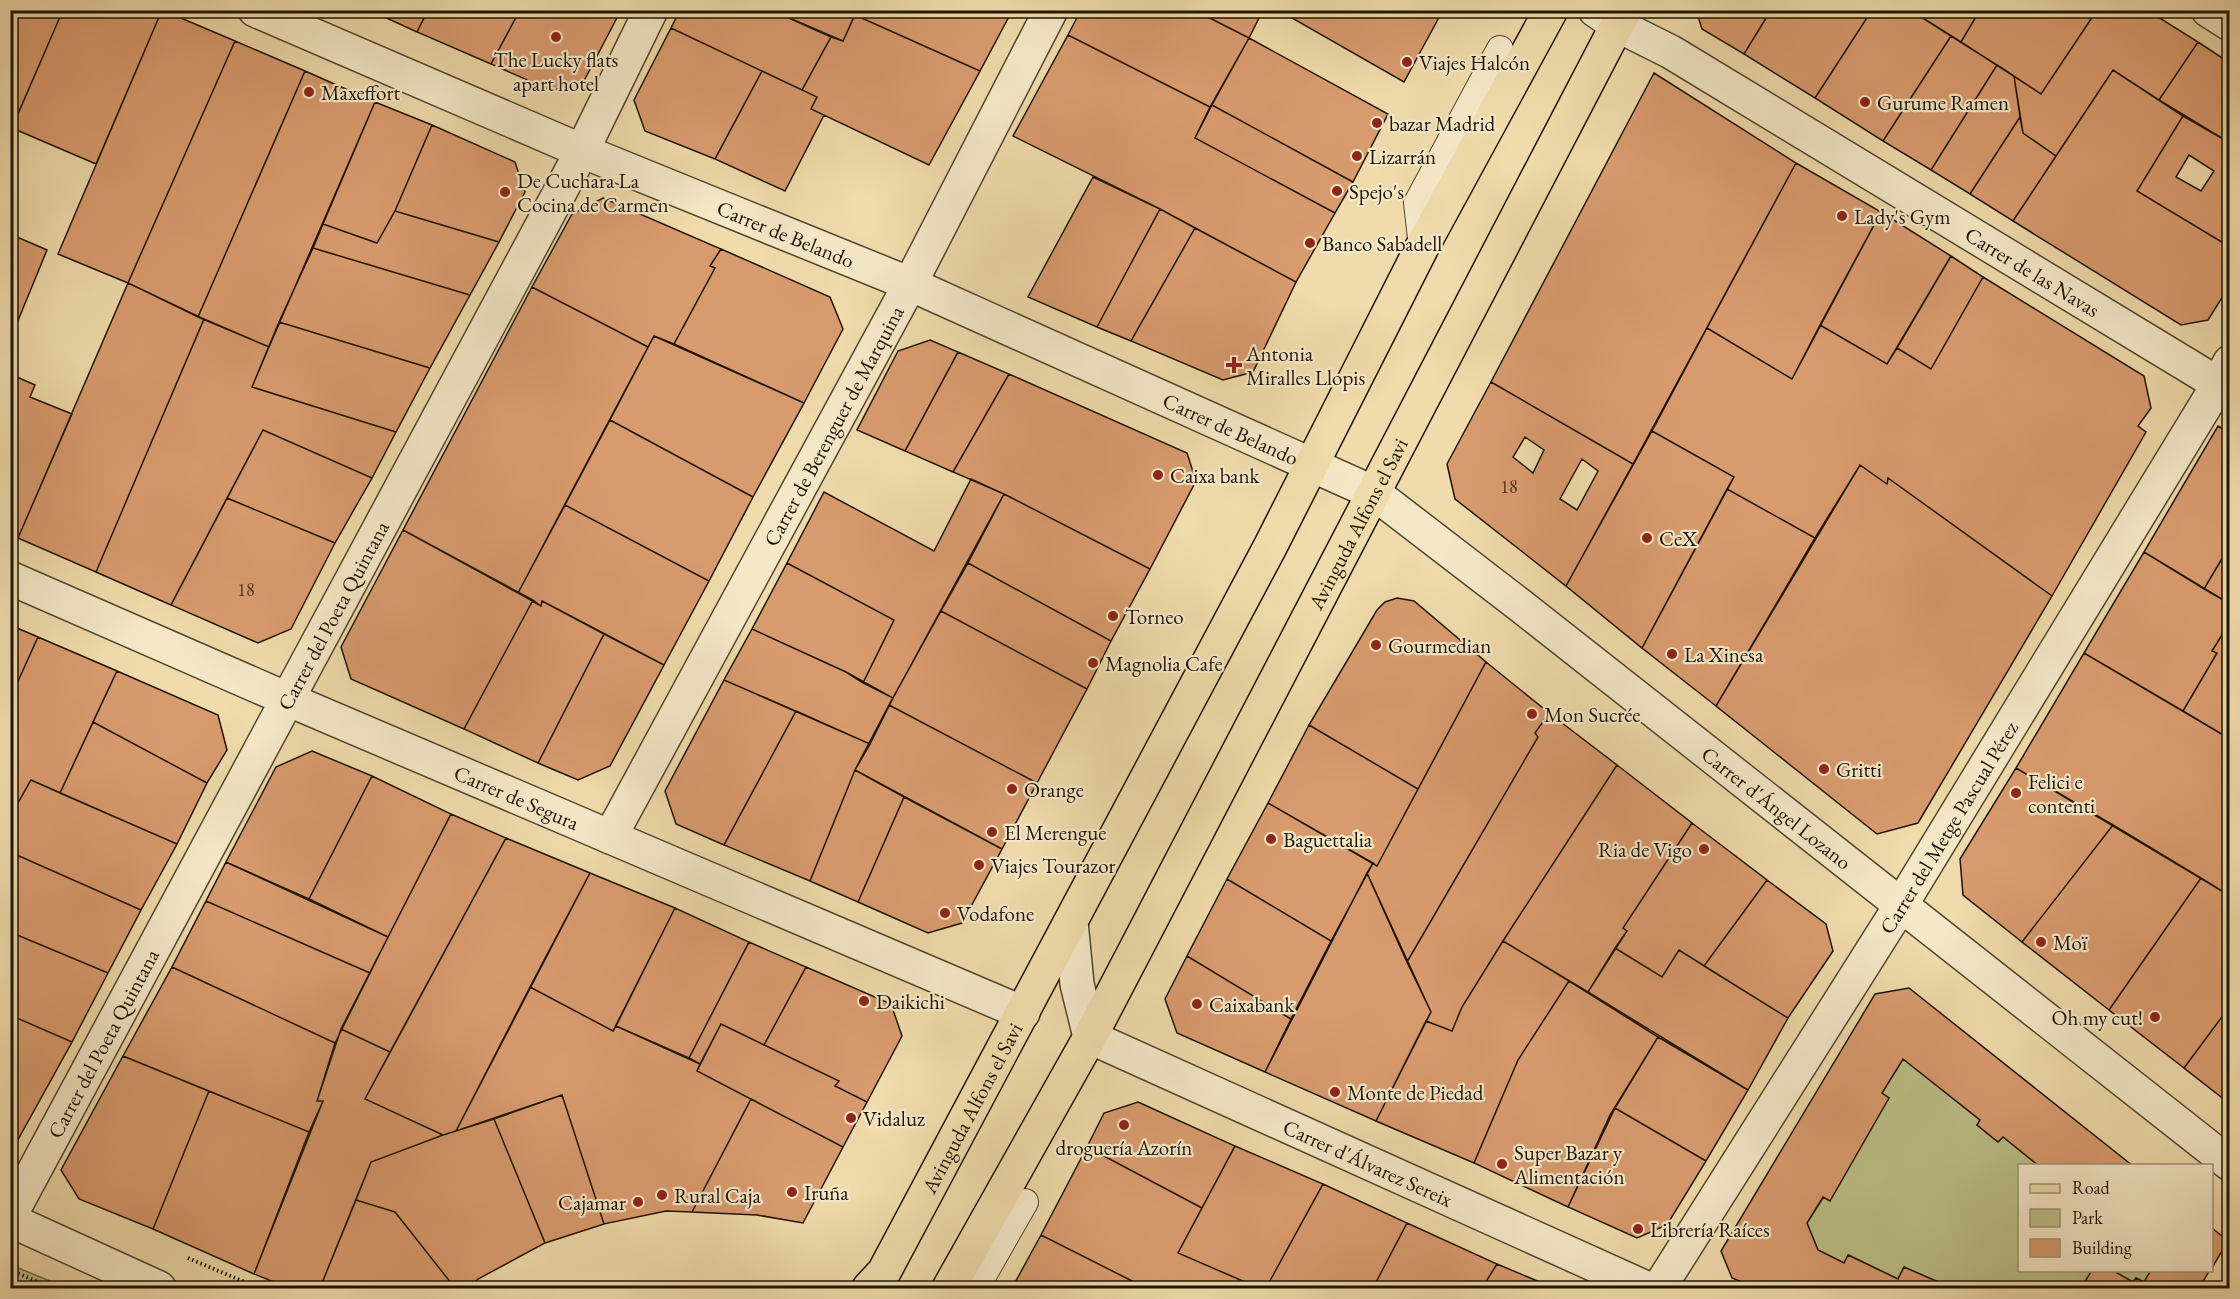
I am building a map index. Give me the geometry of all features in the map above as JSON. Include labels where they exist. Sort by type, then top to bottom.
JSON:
[{"type":"main road","name":"Avinguda Alfons el Savi","points":[[869,1288],[884,1272],[1023,1013],[1313,466],[1422,247],[1551,10]]},
{"type":"main road","name":"Avinguda Alfons el Savi","points":[[949,1288],[1090,1037],[1321,591],[1374,494],[1613,15]]},
{"type":"street","name":"Carrer de Belando","points":[[255,10],[582,151],[910,284],[1313,466]]},
{"type":"street","name":"Carrer del Poeta Quintana","points":[[10,1218],[582,151],[651,10]]},
{"type":"street","name":"Carrer de Berenguer de Marquina","points":[[610,837],[910,284],[1051,10]]},
{"type":"street","points":[[2208,10],[2229,24]]},
{"type":"street","name":"Carrer de las Navas","points":[[1613,15],[1671,52],[2225,378]]},
{"type":"street","name":"Carrer del Metge Pascual Pérez","points":[[1659,1288],[1901,905],[2210,398],[2225,378]]},
{"type":"street","name":"Carrer d'Ángel Lozano","points":[[1313,466],[1374,494],[2229,1164]]},
{"type":"street","name":"Carrer de Segura","points":[[10,578],[287,699],[1023,1013]]},
{"type":"street","points":[[1071,922],[1077,984],[1090,1037]]},
{"type":"street","name":"Carrer d'Álvarez Sereix","points":[[1090,1037],[1646,1288]]},
{"type":"street","points":[[10,1218],[159,1288]]},
{"type":"lane","points":[[1422,247],[1417,203],[1500,49]]},
{"type":"lane","points":[[976,1288],[1025,1202]]},
{"type":"path","points":[[10,1270],[52,1288]]},
{"type":"green space","points":[[1903,1059],[1980,1120],[1977,1125],[1998,1142],[2003,1137],[2038,1164],[2018,1164],[2018,1272],[2091,1272],[2081,1288],[1952,1288],[1904,1267],[1898,1279],[1849,1255],[1844,1263],[1818,1250],[1807,1223],[1889,1098],[1882,1093]]},
{"type":"green space","points":[[11,1265],[67,1288],[11,1288]]},
{"type":"green space","points":[[2114,1272],[2150,1272],[2144,1282],[2136,1278],[2133,1282]]},
{"type":"building","points":[[10,10],[63,10],[10,132]]},
{"type":"building","points":[[63,10],[162,10],[96,164],[12,128]]},
{"type":"building","points":[[162,10],[235,41],[128,283],[58,254]]},
{"type":"building","points":[[369,10],[428,10],[417,32]]},
{"type":"building","points":[[428,10],[520,10],[491,64],[417,32]]},
{"type":"building","name":"The Lucky flats apart hotel","points":[[520,10],[621,10],[585,79],[552,91],[491,64]]},
{"type":"building","points":[[680,10],[771,10],[831,37],[802,90],[671,28]]},
{"type":"building","points":[[771,10],[857,10],[843,41]]},
{"type":"building","points":[[857,10],[1012,11],[980,71],[855,15]]},
{"type":"building","points":[[1081,10],[1194,10],[1249,38],[1210,107],[1068,35]]},
{"type":"building","points":[[1194,10],[1263,10],[1249,38]]},
{"type":"building","points":[[1278,10],[1443,10],[1404,82]]},
{"type":"building","points":[[1696,10],[1771,10],[1744,54],[1702,29]]},
{"type":"building","points":[[1771,10],[1872,10],[1815,98],[1744,54]]},
{"type":"building","points":[[1872,10],[1910,10],[1951,36],[1883,141],[1815,98]]},
{"type":"building","points":[[1910,10],[1980,10],[1961,42]]},
{"type":"building","points":[[1980,10],[2097,10],[2041,94],[1961,42]]},
{"type":"building","points":[[2097,10],[2147,10],[2198,42],[2159,100],[2113,70],[2056,156],[2023,133],[2014,76],[2041,94]]},
{"type":"building","points":[[855,15],[980,71],[929,165],[811,109],[817,97],[802,90],[831,37],[843,41]]},
{"type":"building","points":[[671,28],[762,71],[715,159],[645,131],[634,100]]},
{"type":"building","points":[[1068,35],[1210,107],[1195,138],[1335,213],[1296,282],[1160,209],[1013,136]]},
{"type":"building","points":[[1951,36],[1997,65],[1931,170],[1883,141]]},
{"type":"building","points":[[1249,38],[1388,114],[1353,182],[1212,105]]},
{"type":"building","points":[[235,41],[305,71],[198,317],[128,283]]},
{"type":"building","points":[[2198,42],[2230,63],[2230,143],[2159,100]]},
{"type":"building","points":[[1997,65],[2014,76],[2020,117],[1970,194],[1931,170]]},
{"type":"building","points":[[2113,70],[2183,116],[2137,191],[2230,247],[2230,285],[2208,320],[2181,325],[2013,221]]},
{"type":"building","points":[[305,71],[375,102],[269,347],[198,317]]},
{"type":"building","points":[[762,71],[817,97],[811,109],[824,115],[785,191],[715,159]]},
{"type":"building","points":[[1654,73],[1796,163],[1633,464],[1491,382]]},
{"type":"building","points":[[375,102],[432,125],[395,211],[377,243],[323,224]]},
{"type":"building","points":[[1212,105],[1353,182],[1335,213],[1195,138]]},
{"type":"building","points":[[2183,116],[2230,143],[2230,247],[2137,191]],"holes":[[[2189,155],[2214,171],[2201,191],[2176,177]]]},
{"type":"building","points":[[2020,117],[2023,133],[2056,156],[2013,221],[1970,194]]},
{"type":"building","points":[[432,125],[515,162],[525,192],[499,242],[395,211]]},
{"type":"building","points":[[1796,163],[1881,212],[1792,379],[1707,328]]},
{"type":"building","points":[[1093,177],[1160,209],[1097,327],[1028,297]]},
{"type":"building","points":[[603,198],[721,249],[710,266],[715,268],[674,344],[654,336],[648,347],[532,287],[572,214]]},
{"type":"building","points":[[1160,209],[1195,228],[1131,341],[1097,327]]},
{"type":"building","points":[[395,211],[499,242],[470,295],[313,248],[323,224],[377,243]]},
{"type":"building","points":[[1881,212],[1951,256],[1887,364],[1820,325]]},
{"type":"building","points":[[1195,228],[1296,282],[1253,372],[1223,380],[1131,341]]},
{"type":"building","points":[[10,234],[47,250],[10,340]]},
{"type":"building","points":[[313,248],[470,295],[430,368],[279,322]]},
{"type":"building","points":[[721,249],[830,297],[843,329],[804,403],[674,344],[715,268],[710,266]]},
{"type":"building","points":[[1951,256],[1983,277],[1931,369],[1897,348]]},
{"type":"building","points":[[1983,277],[2144,376],[2151,408],[2138,426],[2146,432],[2052,596],[1888,478],[1887,484],[1860,465],[1815,538],[1727,489],[1734,477],[1652,431],[1707,328],[1792,379],[1820,325],[1887,364],[1897,348],[1931,369]]},
{"type":"building","points":[[128,283],[204,319],[96,572],[18,538]]},
{"type":"building","points":[[532,287],[648,347],[518,593],[403,530]]},
{"type":"building","points":[[204,319],[269,347],[252,387],[396,432],[372,478],[263,430],[171,605],[96,572]]},
{"type":"building","points":[[279,322],[430,368],[396,432],[252,387]]},
{"type":"building","points":[[654,336],[804,403],[753,497],[610,420]]},
{"type":"building","points":[[930,340],[958,352],[905,451],[857,430],[898,351]]},
{"type":"building","points":[[958,352],[1009,374],[953,472],[905,451]]},
{"type":"building","points":[[10,374],[35,385],[30,397],[72,414],[18,538],[10,535]]},
{"type":"building","points":[[1009,374],[1187,453],[1196,481],[1150,569],[1004,494],[953,472]]},
{"type":"building","points":[[1491,382],[1633,464],[1566,586],[1455,499],[1447,464]],"holes":[[[1525,437],[1544,450],[1533,473],[1513,457]],[[1582,459],[1598,471],[1577,510],[1560,499]]]},
{"type":"building","points":[[610,420],[753,497],[709,581],[565,505]]},
{"type":"building","points":[[2218,426],[2230,433],[2230,545],[2204,589],[2144,552]]},
{"type":"building","points":[[263,430],[372,478],[335,543],[227,498]]},
{"type":"building","name":"CeX","points":[[1652,431],[1734,477],[1642,648],[1566,586]]},
{"type":"building","points":[[1860,465],[1887,484],[1888,478],[2052,596],[1918,823],[1877,834],[1716,706]]},
{"type":"building","points":[[971,479],[1004,494],[893,698],[863,683],[894,620],[787,563],[824,492],[934,551]]},
{"type":"building","points":[[1727,489],[1815,538],[1716,706],[1642,648]]},
{"type":"building","points":[[1004,494],[1150,569],[1111,641],[968,563]]},
{"type":"building","points":[[227,498],[335,543],[291,629],[258,643],[171,605]]},
{"type":"building","points":[[565,505],[709,581],[664,665],[542,601],[541,606],[518,593]]},
{"type":"building","points":[[403,530],[533,600],[464,729],[351,679],[341,647]]},
{"type":"building","points":[[2230,545],[2230,604],[2204,589]]},
{"type":"building","points":[[2144,552],[2230,604],[2230,622],[2212,651],[2217,653],[2183,711],[2084,653]]},
{"type":"building","points":[[787,563],[894,620],[863,683],[846,672],[752,629]]},
{"type":"building","points":[[968,563],[1111,641],[1087,689],[941,611]]},
{"type":"building","points":[[1397,598],[1414,601],[1486,662],[1418,789],[1309,725],[1377,610],[1385,602]]},
{"type":"building","points":[[533,600],[541,606],[542,601],[604,634],[538,763],[464,729]]},
{"type":"building","points":[[941,611],[1087,689],[1037,783],[889,705]]},
{"type":"building","points":[[2230,622],[2230,739],[2183,711],[2217,653],[2212,651]]},
{"type":"building","points":[[10,625],[38,637],[10,699]]},
{"type":"building","points":[[752,629],[846,672],[893,698],[870,744],[724,680]]},
{"type":"building","points":[[604,634],[664,665],[610,766],[578,780],[538,763]]},
{"type":"building","points":[[38,637],[117,671],[60,793],[31,780],[10,817],[10,699]]},
{"type":"building","points":[[2084,653],[2230,739],[2230,896],[2016,768]]},
{"type":"building","points":[[1486,662],[1549,713],[1535,733],[1538,737],[1407,962],[1367,873],[1373,863],[1377,866]]},
{"type":"building","points":[[117,671],[218,715],[227,750],[207,783],[93,722]]},
{"type":"building","points":[[724,680],[796,711],[724,845],[676,824],[665,791]]},
{"type":"building","points":[[889,705],[1037,783],[1002,849],[855,770]]},
{"type":"building","points":[[796,711],[870,744],[855,770],[810,881],[724,845]]},
{"type":"building","points":[[1549,713],[1617,765],[1462,1007],[1452,1031],[1426,1021],[1431,1012],[1407,962],[1538,737],[1535,733]]},
{"type":"building","points":[[93,722],[207,783],[177,844],[60,793]]},
{"type":"building","points":[[1309,725],[1418,789],[1377,866],[1268,803]]},
{"type":"building","points":[[312,751],[372,776],[309,899],[226,862],[276,767]]},
{"type":"building","points":[[1617,765],[1692,823],[1623,928],[1627,931],[1588,992],[1503,941]]},
{"type":"building","points":[[2016,768],[2113,825],[2022,942],[1963,895],[1960,859]]},
{"type":"building","points":[[855,770],[904,797],[858,902],[810,881]]},
{"type":"building","points":[[372,776],[451,814],[388,937],[309,899]]},
{"type":"building","points":[[31,780],[177,844],[141,910],[10,852],[10,817]]},
{"type":"building","points":[[904,797],[1002,849],[962,923],[928,933],[858,902]]},
{"type":"building","points":[[1268,803],[1373,863],[1331,941],[1227,879]]},
{"type":"building","points":[[451,814],[506,838],[390,1052],[341,1029]]},
{"type":"building","points":[[1692,823],[1767,880],[1704,966],[1679,950],[1662,977],[1615,948],[1627,931],[1623,928]]},
{"type":"building","points":[[2113,825],[2201,878],[2109,1010],[2022,942]]},
{"type":"building","points":[[506,838],[590,873],[456,1131],[443,1135],[365,1099]]},
{"type":"building","points":[[10,852],[141,910],[108,973],[10,932]]},
{"type":"building","points":[[226,862],[388,937],[370,973],[206,901]]},
{"type":"building","points":[[590,873],[675,908],[613,1031],[530,987]]},
{"type":"building","points":[[1367,873],[1431,1012],[1376,1121],[1265,1072]]},
{"type":"building","points":[[2201,878],[2230,896],[2230,1006],[2184,1068],[2109,1010]]},
{"type":"building","points":[[1227,879],[1331,941],[1291,1019],[1187,956]]},
{"type":"building","points":[[1767,880],[1826,924],[1833,951],[1788,1018],[1704,966]]},
{"type":"building","points":[[206,901],[370,973],[335,1043],[172,967]]},
{"type":"building","points":[[675,908],[749,942],[689,1058],[616,1026]]},
{"type":"building","points":[[10,932],[108,973],[72,1042],[10,1015]]},
{"type":"building","points":[[1503,941],[1569,981],[1518,1060],[1474,1163],[1376,1121],[1426,1021],[1452,1031],[1462,1007]]},
{"type":"building","points":[[749,942],[806,967],[764,1045],[721,1024],[700,1064],[689,1058]]},
{"type":"building","points":[[1615,948],[1662,977],[1679,950],[1788,1018],[1748,1090],[1588,992]]},
{"type":"building","points":[[1187,956],[1291,1019],[1265,1072],[1177,1033],[1165,999]]},
{"type":"building","points":[[172,967],[335,1043],[317,1101],[323,1101],[309,1132],[123,1056]]},
{"type":"building","points":[[806,967],[891,1004],[902,1036],[867,1102],[835,1086],[839,1081],[764,1045]]},
{"type":"building","points":[[1569,981],[1658,1037],[1610,1115],[1568,1207],[1474,1163],[1518,1060]]},
{"type":"building","points":[[530,987],[613,1031],[616,1026],[700,1064],[697,1071],[751,1099],[692,1212],[666,1211],[604,1224],[562,1095],[456,1131]]},
{"type":"building","points":[[1909,988],[2130,1164],[2037,1164],[2003,1137],[1998,1142],[1977,1125],[1980,1120],[1903,1059],[1882,1093],[1889,1098],[1830,1201],[1823,1197],[1807,1223],[1818,1250],[1844,1263],[1848,1255],[1898,1279],[1904,1267],[1952,1288],[1756,1288],[1732,1278],[1721,1251],[1875,994]]},
{"type":"building","points":[[2230,1006],[2230,1104],[2184,1068]]},
{"type":"building","points":[[10,1015],[72,1042],[10,1154]]},
{"type":"building","points":[[721,1024],[839,1081],[835,1086],[867,1102],[843,1147],[697,1071]]},
{"type":"building","points":[[341,1029],[390,1052],[365,1099],[443,1135],[371,1162],[320,1288],[289,1288],[254,1274],[323,1101],[317,1101]]},
{"type":"building","points":[[1658,1037],[1748,1090],[1706,1161],[1615,1108]]},
{"type":"building","points":[[123,1056],[209,1091],[153,1229],[79,1199],[61,1170]]},
{"type":"building","points":[[209,1091],[309,1132],[254,1274],[153,1229]]},
{"type":"building","points":[[562,1095],[604,1224],[545,1243],[494,1119]]},
{"type":"building","points":[[751,1099],[843,1147],[803,1223],[757,1215],[692,1212]]},
{"type":"building","points":[[1138,1102],[1235,1146],[1202,1208],[1087,1147],[1104,1113]]},
{"type":"building","points":[[1615,1108],[1706,1161],[1667,1225],[1637,1238],[1568,1207]]},
{"type":"building","points":[[494,1119],[545,1243],[478,1279],[468,1288],[455,1288],[395,1212],[356,1200],[371,1162]]},
{"type":"building","points":[[1235,1146],[1323,1184],[1266,1288],[1259,1288],[1178,1253]]},
{"type":"building","points":[[1087,1147],[1202,1208],[1178,1253],[1259,1288],[1146,1288],[1041,1235]]},
{"type":"building","points":[[1323,1184],[1407,1223],[1373,1288],[1266,1288]]},
{"type":"building","points":[[356,1200],[395,1212],[455,1288],[320,1288]]},
{"type":"building","points":[[1407,1223],[1497,1264],[1482,1288],[1373,1288]]},
{"type":"building","points":[[2213,1229],[2228,1241],[2213,1266]]},
{"type":"building","points":[[1041,1235],[1146,1288],[1012,1288]]},
{"type":"building","points":[[1497,1264],[1554,1288],[1482,1288]]},
{"type":"building","points":[[2091,1272],[2116,1272],[2133,1282],[2136,1278],[2144,1282],[2150,1272],[2209,1272],[2199,1288],[2081,1288]]},
{"type":"place","name":"The Lucky flats apart hotel","points":[[556,37]]},
{"type":"place","name":"Viajes Halcón","points":[[1407,62]]},
{"type":"place","name":"Maxeffort","points":[[309,92]]},
{"type":"place","name":"Gurume Ramen","points":[[1865,102]]},
{"type":"place","name":"bazar Madrid","points":[[1377,123]]},
{"type":"place","name":"Lizarrán","points":[[1357,156]]},
{"type":"place","name":"Spejo's","points":[[1337,191]]},
{"type":"place","name":"De Cuchara La Cocina de Carmen","points":[[505,192]]},
{"type":"place","name":"Lady's Gym","points":[[1842,216]]},
{"type":"place","name":"Banco Sabadell","points":[[1310,243]]},
{"type":"place","name":"Antonia Miralles Llopis","points":[[1234,365]]},
{"type":"place","name":"Caixa bank","points":[[1158,475]]},
{"type":"place","name":"CeX","points":[[1647,538]]},
{"type":"place","name":"Torneo","points":[[1113,616]]},
{"type":"place","name":"Gourmedian","points":[[1376,645]]},
{"type":"place","name":"La Xinesa","points":[[1672,654]]},
{"type":"place","name":"Magnolia Cafe","points":[[1093,663]]},
{"type":"place","name":"Mon Sucrée","points":[[1532,714]]},
{"type":"place","name":"Gritti","points":[[1824,769]]},
{"type":"place","name":"Orange","points":[[1012,789]]},
{"type":"place","name":"Felici e contenti","points":[[2016,793]]},
{"type":"place","name":"El Merengue","points":[[992,832]]},
{"type":"place","name":"Baguettalia","points":[[1271,839]]},
{"type":"place","name":"Ria de Vigo","points":[[1704,849]]},
{"type":"place","name":"Viajes Tourazor","points":[[979,865]]},
{"type":"place","name":"Vodafone","points":[[945,913]]},
{"type":"place","name":"Moï","points":[[2041,942]]},
{"type":"place","name":"Daikichi","points":[[864,1001]]},
{"type":"place","name":"Caixabank","points":[[1197,1004]]},
{"type":"place","name":"Oh my cut!","points":[[2155,1017]]},
{"type":"place","name":"Monte de Piedad","points":[[1335,1092]]},
{"type":"place","name":"Vidaluz","points":[[851,1118]]},
{"type":"place","name":"droguería Azorín","points":[[1124,1125]]},
{"type":"place","name":"Super Bazar y Alimentación","points":[[1502,1164]]},
{"type":"place","name":"Iruña","points":[[792,1192]]},
{"type":"place","name":"Rural Caja","points":[[662,1195]]},
{"type":"place","name":"Cajamar","points":[[638,1202]]},
{"type":"place","name":"Librería Raíces","points":[[1638,1229]]}]
